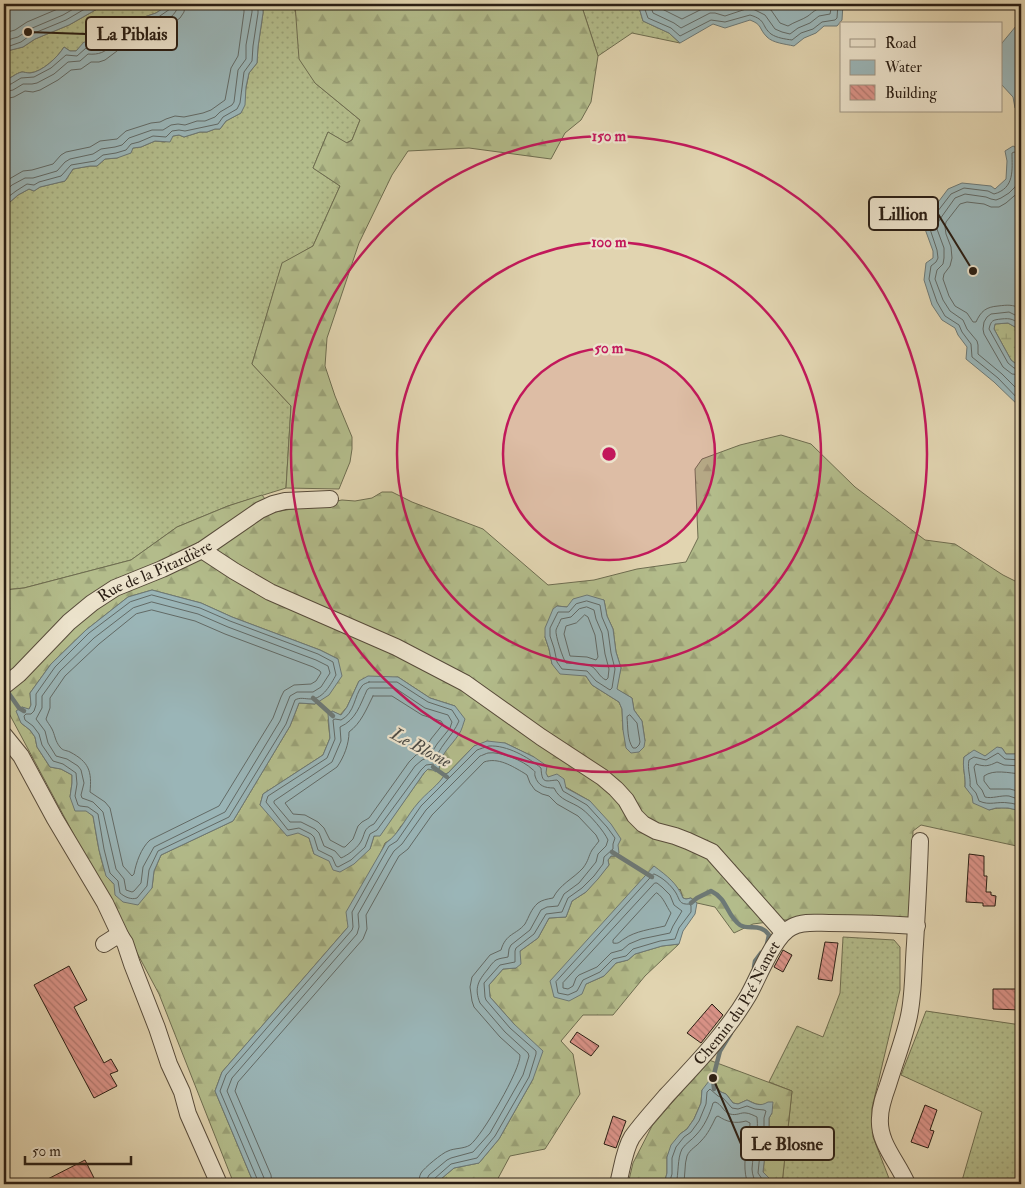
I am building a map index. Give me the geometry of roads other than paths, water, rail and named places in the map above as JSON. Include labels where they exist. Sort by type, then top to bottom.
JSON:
[{"type":"street","name":"Rue de la Pitardière","points":[[4,686],[19,674],[70,622],[92,603],[116,588],[202,550],[260,510],[273,504],[285,501],[330,498]]},
{"type":"street","points":[[202,550],[270,592],[396,647],[465,683],[616,789],[643,824],[656,831],[675,836],[712,852],[783,932]]},
{"type":"street","points":[[4,735],[21,756],[125,943],[169,1064],[182,1092],[188,1114],[219,1184]]},
{"type":"street","points":[[907,1184],[885,1143],[881,1132],[880,1119],[883,1100],[904,1037],[909,1014],[917,926],[920,841]]},
{"type":"street","name":"Chemin du Pré Namet","points":[[618,1184],[631,1138],[652,1112],[709,1050],[748,996],[783,932],[791,927],[807,923],[870,923],[917,926]]},
{"type":"street","points":[[104,944],[115,937],[121,937]]},
{"type":"water","points":[[4,4],[106,4],[69,25],[35,39],[23,47],[7,51],[4,55]]},
{"type":"water","points":[[170,4],[263,4],[257,63],[249,73],[245,105],[241,113],[226,121],[220,129],[184,137],[179,135],[173,136],[170,142],[155,141],[133,148],[131,153],[117,158],[105,159],[97,166],[73,169],[65,181],[40,187],[34,191],[29,189],[4,204],[4,81],[22,72],[30,73],[40,70],[54,59],[64,47],[70,51],[76,51],[84,42],[96,44],[115,27],[156,13]]},
{"type":"water","points":[[638,4],[843,4],[842,20],[837,26],[824,26],[794,46],[772,41],[764,34],[759,25],[750,20],[725,28],[713,24],[680,43],[669,33],[643,21]]},
{"type":"water","points":[[1021,20],[1021,111],[1015,108],[1013,97],[1002,85],[1002,43]]},
{"type":"water","points":[[1013,146],[1021,150],[1021,333],[1008,323],[995,324],[994,329],[1011,360],[1016,364],[1021,364],[1021,408],[966,359],[967,347],[955,328],[942,320],[932,305],[924,280],[926,263],[933,258],[933,251],[925,229],[930,213],[948,189],[962,183],[991,186],[995,189],[1006,179],[1007,161],[1005,151]]},
{"type":"water","points":[[152,590],[201,603],[232,617],[320,650],[338,659],[342,676],[329,695],[315,704],[299,703],[290,726],[233,821],[161,855],[154,871],[152,888],[138,905],[123,902],[115,895],[114,884],[106,876],[93,816],[86,811],[75,811],[70,797],[72,775],[61,769],[50,767],[37,747],[35,737],[21,723],[16,711],[22,707],[29,709],[31,705],[30,693],[51,664],[86,630],[128,597]]},
{"type":"water","points":[[587,595],[604,600],[607,616],[613,629],[616,652],[621,668],[617,689],[632,698],[634,710],[642,721],[645,741],[644,747],[639,752],[631,753],[626,748],[622,709],[619,702],[592,685],[586,676],[560,674],[552,664],[545,637],[545,628],[553,609],[557,606],[567,607],[573,599]]},
{"type":"water","points":[[368,676],[398,677],[430,698],[455,706],[465,719],[460,732],[444,754],[439,769],[436,772],[428,769],[424,773],[380,836],[374,836],[370,849],[354,864],[340,872],[333,870],[329,861],[314,854],[309,838],[298,833],[287,836],[260,805],[263,794],[323,755],[330,738],[328,714],[332,711],[341,715],[347,707],[359,681]]},
{"type":"water","points":[[487,741],[505,743],[534,757],[547,766],[546,773],[548,777],[557,774],[564,779],[566,788],[590,801],[611,824],[621,839],[618,845],[619,853],[611,856],[608,860],[609,865],[586,892],[572,901],[566,917],[549,918],[538,938],[520,951],[521,964],[516,968],[503,969],[489,985],[490,997],[514,1024],[543,1051],[533,1079],[499,1139],[479,1163],[454,1168],[435,1184],[254,1184],[215,1091],[222,1072],[348,927],[346,912],[386,843],[421,799],[474,746]]},
{"type":"water","points":[[997,747],[1002,748],[1006,754],[1021,755],[1021,811],[1008,808],[989,810],[973,803],[972,796],[965,787],[964,757],[974,750],[985,756]]},
{"type":"water","points":[[654,866],[675,884],[683,898],[691,898],[697,903],[695,914],[683,931],[679,944],[662,946],[635,954],[628,960],[616,963],[604,976],[586,984],[582,994],[569,1001],[554,997],[550,981]]},
{"type":"water","points":[[709,1081],[726,1094],[733,1103],[738,1104],[747,1100],[760,1105],[773,1102],[772,1113],[769,1118],[769,1134],[763,1172],[769,1178],[766,1184],[664,1184],[667,1173],[667,1157],[671,1145],[694,1119],[701,1103],[702,1090]]},
{"type":"waterway","name":"Le Blosne","points":[[5,688],[19,708],[24,711]]},
{"type":"waterway","name":"Le Blosne","points":[[313,698],[333,716]]},
{"type":"waterway","name":"Le Blosne","points":[[433,767],[447,777]]},
{"type":"waterway","name":"Le Blosne","points":[[612,852],[652,877]]},
{"type":"waterway","name":"Le Blosne","points":[[691,903],[711,891],[717,894],[732,917],[740,925],[766,931],[769,935],[767,944]]},
{"type":"waterway","name":"Le Blosne","points":[[754,967],[755,961],[761,953]]},
{"type":"waterway","name":"Le Blosne","points":[[714,1089],[713,1078],[720,1051],[731,1033]]},
{"type":"place","name":"La Piblais","points":[[28,32]]},
{"type":"place","name":"Lillion","points":[[973,271]]},
{"type":"place","name":"Le Blosne","points":[[713,1078]]}]
